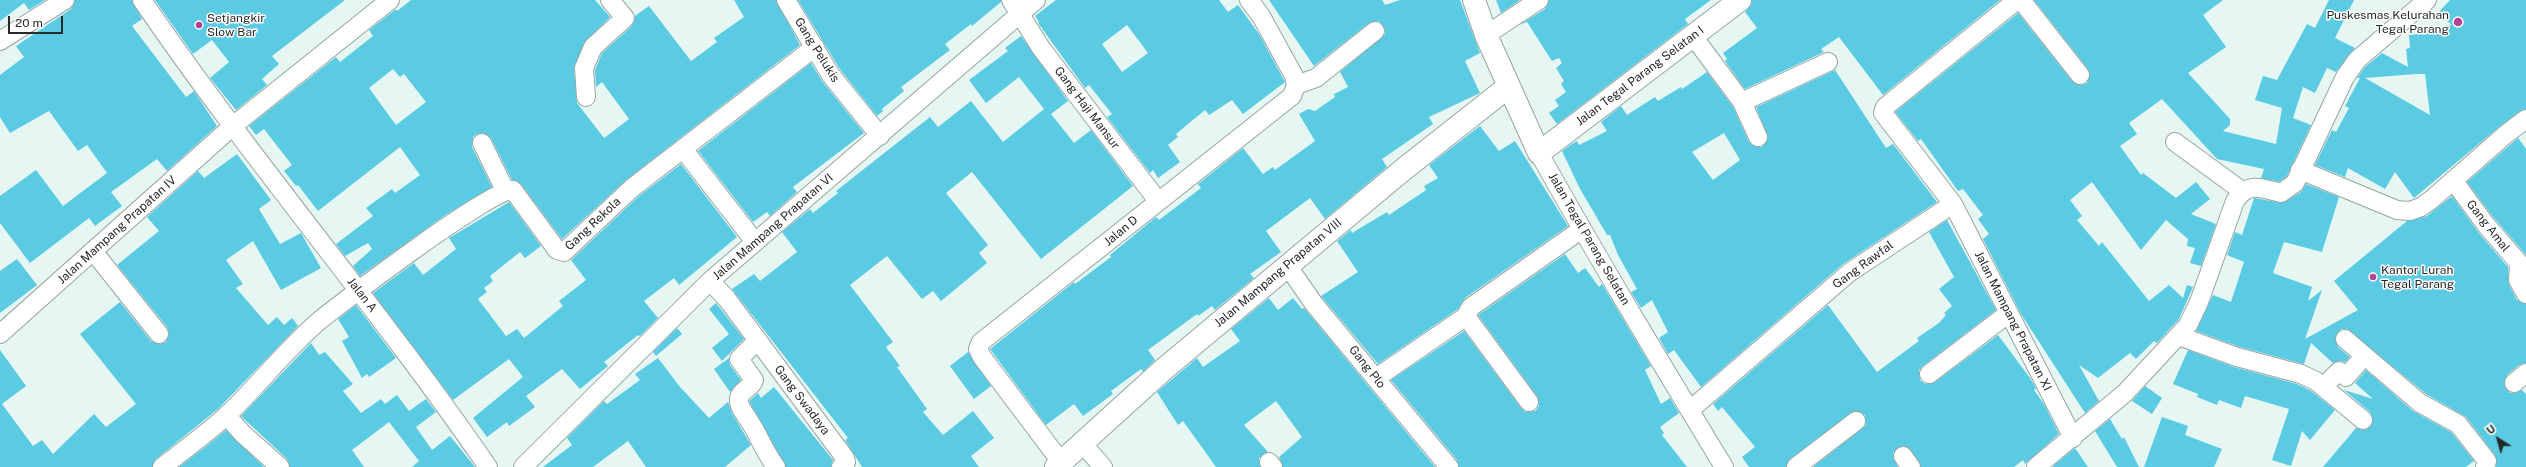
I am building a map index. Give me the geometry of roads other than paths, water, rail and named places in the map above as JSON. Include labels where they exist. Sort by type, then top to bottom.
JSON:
[{"type":"street","points":[[0,41],[65,0]]},
{"type":"street","points":[[142,0],[175,49],[234,125]]},
{"type":"street","name":"Jalan Mampang Prapatan IV","points":[[0,334],[234,125],[390,0]]},
{"type":"street","points":[[586,97],[584,68],[593,47],[625,18],[610,0]]},
{"type":"street","name":"Gang Pelukis","points":[[786,0],[830,74],[880,136]]},
{"type":"street","name":"Jalan Mampang Prapatan VI","points":[[523,467],[710,281],[880,136],[1016,7],[1036,0]]},
{"type":"street","points":[[1249,0],[1261,16],[1294,76],[1296,85],[1316,78],[1375,31]]},
{"type":"street","name":"Jalan Tegal Parang Selatan","points":[[1474,0],[1486,35],[1508,87],[1539,152],[1582,229],[1724,467]]},
{"type":"street","points":[[1486,35],[1540,0]]},
{"type":"street","name":"Jalan Tegal Parang Selatan I","points":[[1539,152],[1740,0]]},
{"type":"street","points":[[1953,204],[1883,113],[1883,110],[2017,0]]},
{"type":"street","points":[[2021,0],[2080,75]]},
{"type":"street","points":[[2036,467],[2073,438],[2125,393],[2179,336],[2188,325],[2199,302],[2235,201],[2242,191],[2254,187],[2281,193],[2295,183],[2345,77],[2357,60],[2427,0]]},
{"type":"street","name":"Gang Haji Mansur","points":[[1016,7],[1041,48],[1158,201]]},
{"type":"street","points":[[1693,36],[1742,102],[1758,137]]},
{"type":"street","name":"Gang Rekola","points":[[505,190],[513,190],[557,250],[564,252],[632,188],[815,47]]},
{"type":"street","points":[[1742,102],[1828,62]]},
{"type":"street","name":"Jalan D","points":[[1059,465],[982,357],[978,349],[981,342],[993,331],[1092,256],[1158,201],[1280,107],[1292,96],[1296,85]]},
{"type":"street","name":"Jalan Mampang Prapatan VIII","points":[[1059,465],[1164,369],[1404,169],[1508,87]]},
{"type":"street","points":[[2300,170],[2342,186],[2385,206],[2410,211],[2421,207],[2526,119]]},
{"type":"street","name":"Jalan A","points":[[234,125],[308,227],[360,292],[452,414],[488,467]]},
{"type":"street","points":[[2175,142],[2242,191]]},
{"type":"street","points":[[162,467],[181,462],[319,321],[360,292],[407,254],[433,238],[478,204],[505,190],[482,143]]},
{"type":"street","points":[[683,149],[755,242]]},
{"type":"street","name":"Gang Amal","points":[[2453,180],[2486,225],[2519,263],[2518,280],[2526,294]]},
{"type":"street","name":"Jalan Mampang Prapatan XI","points":[[1953,204],[2073,438]]},
{"type":"street","name":"Gang Rawfal","points":[[1690,410],[1850,272],[1953,204]]},
{"type":"street","points":[[1376,378],[1468,315],[1471,307],[1582,229]]},
{"type":"street","points":[[93,252],[160,334]]},
{"type":"street","name":"Gang Plo","points":[[1287,266],[1314,304],[1449,467]]},
{"type":"street","name":"Gang Swadaya","points":[[710,281],[727,299],[758,340],[844,464]]},
{"type":"street","points":[[1929,374],[2009,313]]},
{"type":"street","points":[[1468,315],[1529,402]]},
{"type":"street","points":[[2179,336],[2236,357],[2301,374],[2324,386],[2363,420]]},
{"type":"street","points":[[2345,339],[2420,403],[2458,424],[2487,461],[2485,467]]},
{"type":"street","points":[[758,340],[739,359],[754,380],[752,384],[741,394],[739,401],[741,408],[760,435],[765,452],[776,467]]},
{"type":"street","points":[[2324,386],[2338,371],[2346,377],[2364,356]]},
{"type":"street","points":[[226,416],[243,434],[280,467]]},
{"type":"street","points":[[1796,467],[1856,421]]},
{"type":"street","points":[[1082,443],[1103,467]]},
{"type":"place","name":"Puskesmas Kelurahan Tegal Parang","points":[[2458,22]]},
{"type":"place","name":"Setjangkir Slow Bar","points":[[199,25]]},
{"type":"place","name":"Kantor Lurah Tegal Parang","points":[[2373,277]]}]
